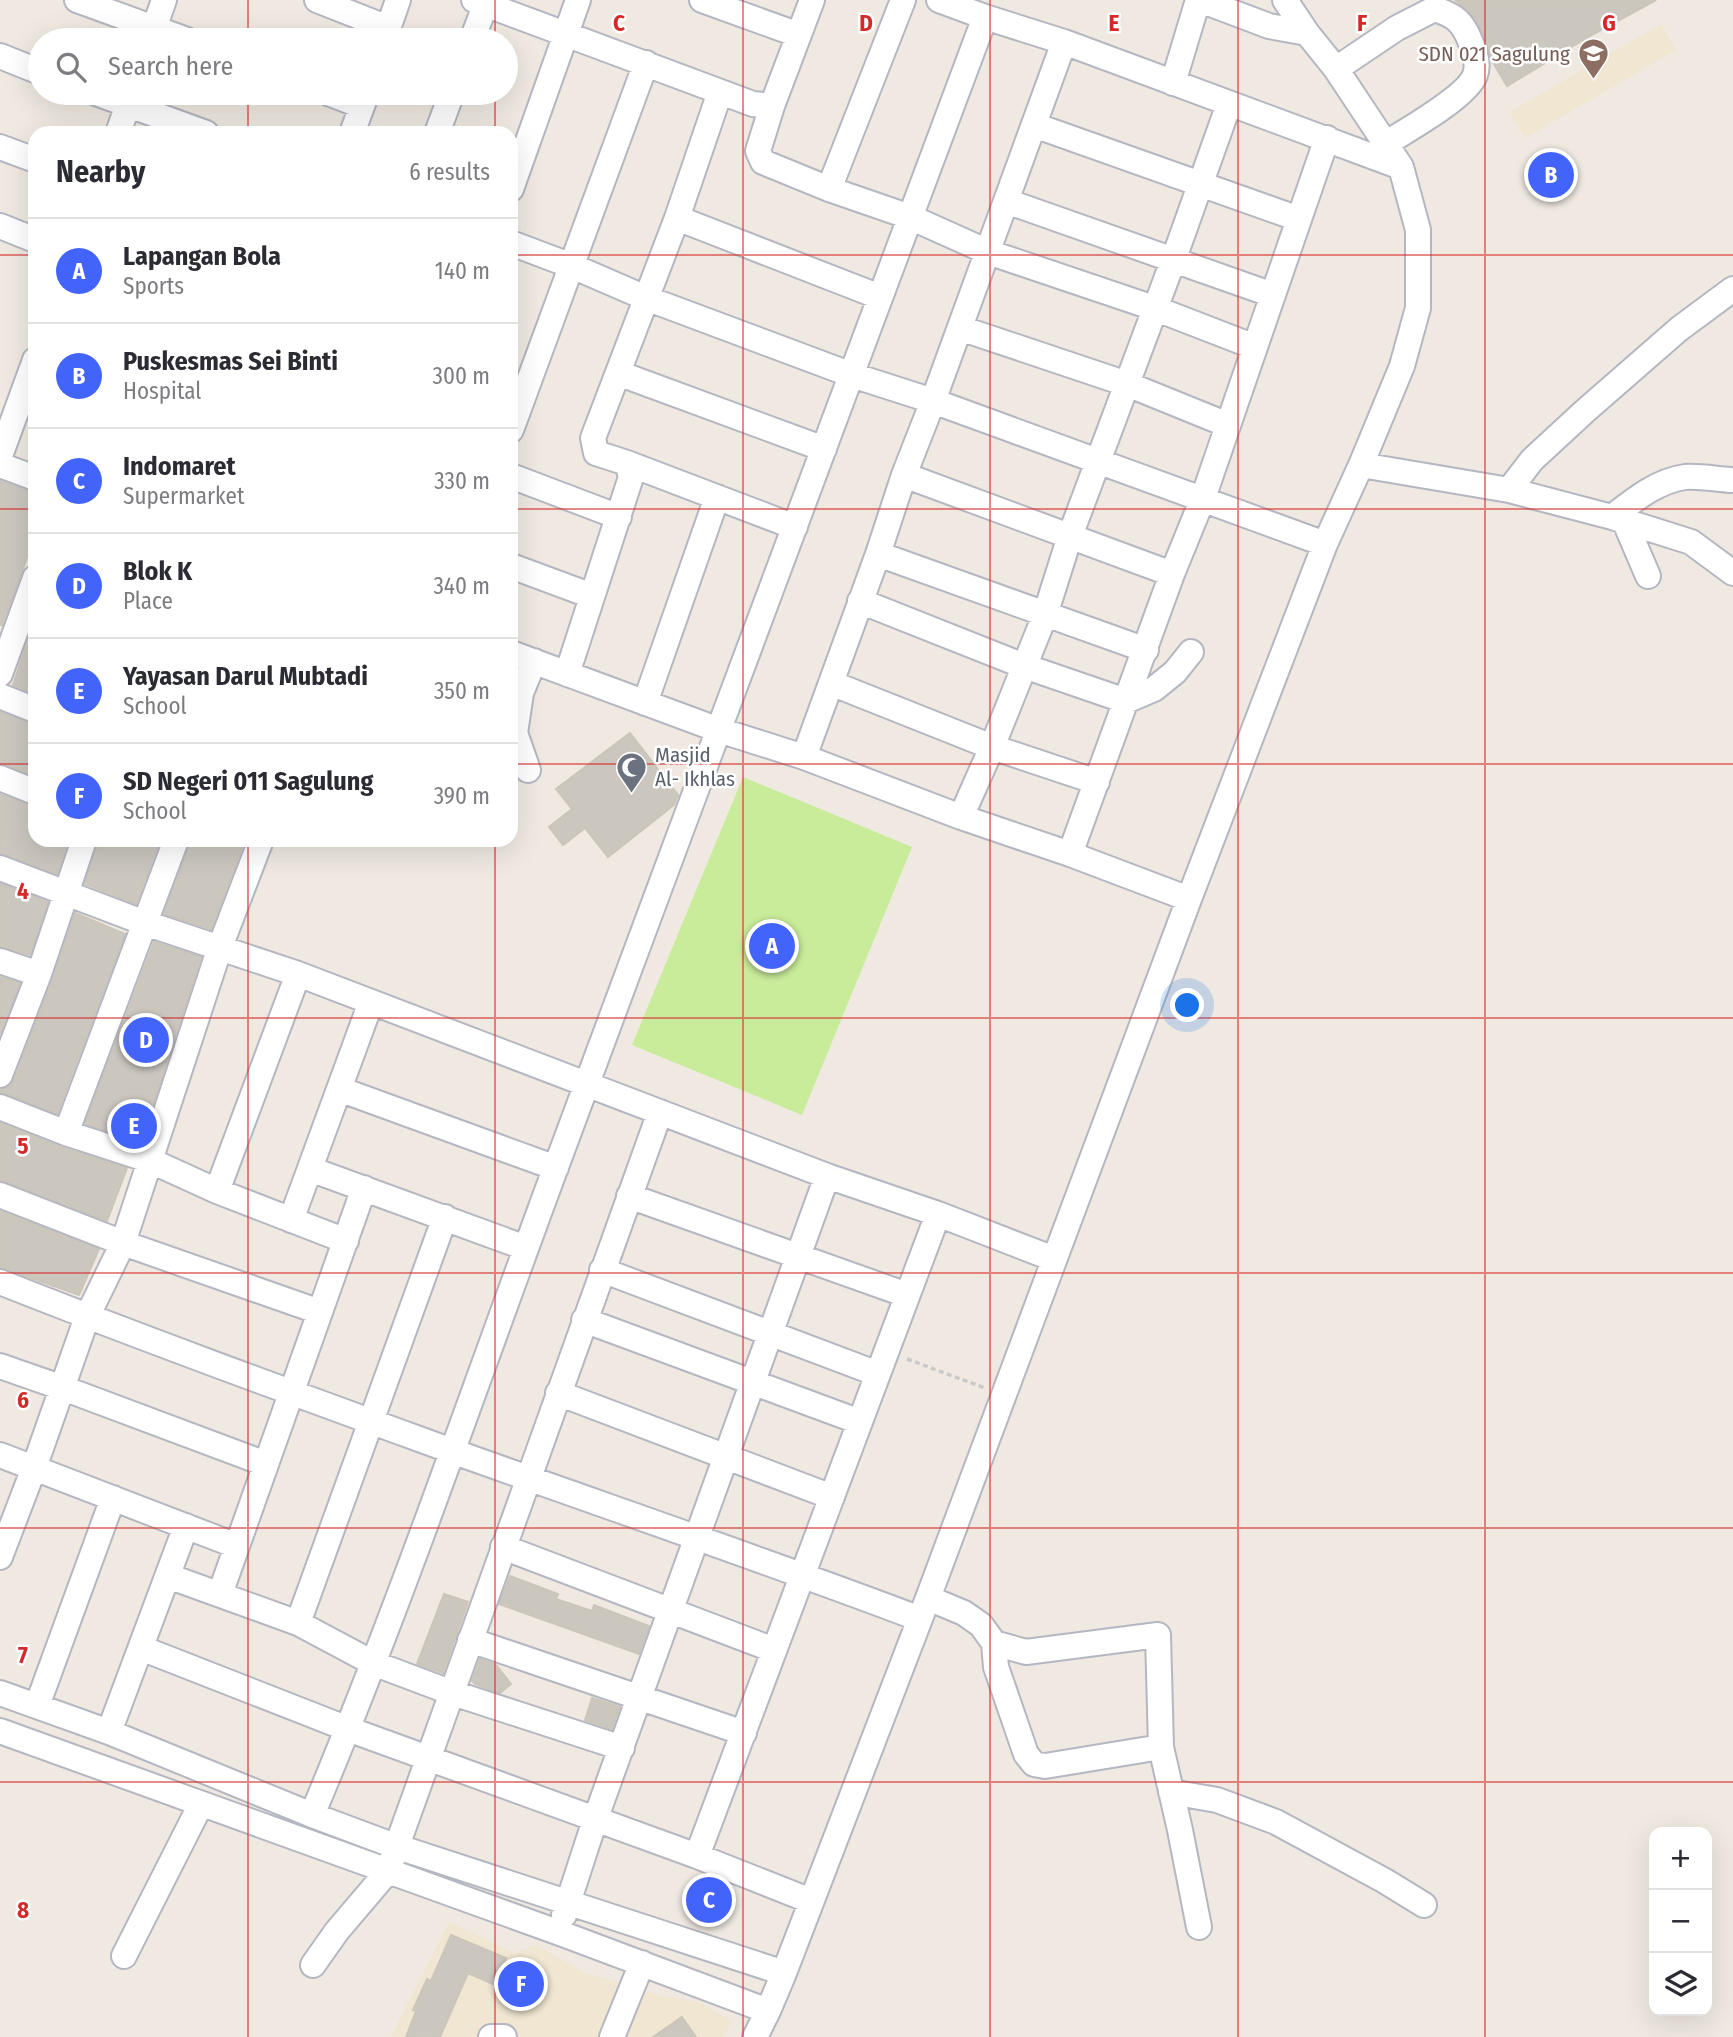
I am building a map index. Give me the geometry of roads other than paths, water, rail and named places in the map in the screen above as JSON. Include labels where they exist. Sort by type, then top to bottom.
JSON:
[{"type":"street","points":[[77,0],[139,28]]},
{"type":"street","points":[[154,28],[164,0]]},
{"type":"street","points":[[388,28],[397,0]]},
{"type":"street","points":[[518,168],[578,0]]},
{"type":"street","points":[[702,0],[799,36]]},
{"type":"street","points":[[812,0],[758,151],[763,162],[829,189],[910,217],[988,252],[1154,308],[1255,346]]},
{"type":"street","points":[[829,189],[903,0]]},
{"type":"street","points":[[939,0],[1064,42],[1401,167]]},
{"type":"street","points":[[1173,83],[1199,0],[1269,26],[1307,33]]},
{"type":"street","points":[[755,2037],[784,1973],[924,1608],[1325,544],[1402,366],[1418,308],[1418,230],[1401,167],[1336,69],[1285,0]]},
{"type":"street","points":[[475,28],[480,2],[753,104],[772,106]]},
{"type":"street","points":[[332,3],[376,28]]},
{"type":"street","points":[[1336,69],[1397,28],[1434,9],[1452,14],[1468,33],[1476,57],[1475,75],[1465,91],[1385,144]]},
{"type":"street","points":[[312,1815],[348,1729],[453,1451],[586,1085],[985,17]]},
{"type":"street","points":[[804,757],[904,475],[1064,42]]},
{"type":"street","points":[[0,56],[28,67]]},
{"type":"street","points":[[518,411],[646,63]]},
{"type":"street","points":[[720,92],[677,218],[593,438],[596,453],[795,527]]},
{"type":"street","points":[[961,817],[1045,615],[1070,536],[1173,261],[1228,104]]},
{"type":"street","points":[[120,126],[128,105]]},
{"type":"street","points":[[143,105],[190,126]]},
{"type":"street","points":[[355,126],[363,105]]},
{"type":"street","points":[[440,126],[448,105]]},
{"type":"street","points":[[1034,125],[1299,219]]},
{"type":"street","points":[[1070,854],[1172,574],[1203,498],[1327,138]]},
{"type":"street","points":[[0,147],[28,157]]},
{"type":"street","points":[[1006,201],[1273,295]]},
{"type":"street","points":[[677,218],[880,298]]},
{"type":"street","points":[[0,226],[28,237]]},
{"type":"street","points":[[518,246],[646,298],[852,375],[933,401],[1325,544]]},
{"type":"street","points":[[1508,490],[1532,460],[1585,411],[1679,329],[1733,289]]},
{"type":"street","points":[[960,328],[1127,384],[1228,425]]},
{"type":"street","points":[[618,373],[824,449]]},
{"type":"street","points":[[0,456],[28,379]]},
{"type":"street","points":[[567,674],[631,477],[627,463]]},
{"type":"street","points":[[0,465],[28,475]]},
{"type":"street","points":[[1361,465],[1508,490],[1618,519],[1691,542],[1733,573]]},
{"type":"street","points":[[904,475],[1172,574]]},
{"type":"street","points":[[1618,519],[1643,493],[1671,481],[1687,477],[1730,480]]},
{"type":"street","points":[[518,479],[619,517]]},
{"type":"street","points":[[645,703],[717,497]]},
{"type":"street","points":[[1618,519],[1648,576]]},
{"type":"street","points":[[878,554],[1146,650]]},
{"type":"street","points":[[518,569],[592,596]]},
{"type":"street","points":[[0,674],[28,598]]},
{"type":"street","points":[[860,601],[1024,666],[1126,701],[1154,689],[1175,672],[1191,652]]},
{"type":"street","points":[[518,713],[522,657],[719,730],[804,757],[1189,900]]},
{"type":"street","points":[[831,683],[992,747],[1097,782]]},
{"type":"street","points":[[0,696],[28,707]]},
{"type":"street","points":[[518,742],[528,770]]},
{"type":"street","points":[[0,778],[28,789]]},
{"type":"street","points":[[0,1075],[4,1050],[38,974],[82,847]]},
{"type":"street","points":[[66,1133],[173,847]]},
{"type":"street","points":[[0,1557],[87,1317],[123,1243],[220,947],[258,847]]},
{"type":"street","points":[[0,868],[145,923],[298,974],[827,1176],[938,1214],[1054,1259]]},
{"type":"street","points":[[0,961],[38,974]]},
{"type":"street","points":[[216,1191],[298,974]]},
{"type":"street","points":[[291,1220],[371,1002]]},
{"type":"street","points":[[339,1089],[556,1168]]},
{"type":"street","points":[[0,1107],[66,1133],[149,1160],[216,1191],[346,1241]]},
{"type":"street","points":[[313,1965],[388,1871],[660,1112]]},
{"type":"street","points":[[310,1168],[526,1248]]},
{"type":"street","points":[[560,1933],[596,1820],[827,1176]]},
{"type":"street","points":[[220,1594],[364,1188]]},
{"type":"street","points":[[0,1195],[123,1243],[320,1312]]},
{"type":"street","points":[[629,1196],[907,1296]]},
{"type":"street","points":[[697,1856],[938,1214]]},
{"type":"street","points":[[298,1623],[445,1217]]},
{"type":"street","points":[[603,1270],[769,1335],[882,1363]]},
{"type":"street","points":[[0,1282],[87,1317],[697,1538],[803,1574],[924,1608],[964,1613],[981,1625],[994,1643],[996,1667],[1026,1754],[1034,1764],[1045,1766],[1161,1748]]},
{"type":"street","points":[[584,1320],[860,1422]]},
{"type":"street","points":[[0,1366],[266,1464]]},
{"type":"street","points":[[558,1393],[832,1497]]},
{"type":"street","points":[[0,1455],[237,1546]]},
{"type":"street","points":[[37,1706],[113,1498]]},
{"type":"street","points":[[109,1732],[186,1526]]},
{"type":"street","points":[[503,1547],[774,1650]]},
{"type":"street","points":[[168,1576],[298,1623],[373,1663],[450,1692],[622,1748]]},
{"type":"street","points":[[994,1643],[1026,1652],[1158,1635],[1161,1748],[1199,1927]]},
{"type":"street","points":[[470,1640],[744,1733]]},
{"type":"street","points":[[141,1648],[348,1729],[697,1856],[811,1901]]},
{"type":"street","points":[[0,1693],[109,1732],[395,1846],[784,1973]]},
{"type":"street","points":[[0,1731],[651,1966],[768,2011]]},
{"type":"street","points":[[1171,1792],[1217,1800],[1276,1822],[1424,1905]]},
{"type":"street","points":[[124,1956],[201,1804]]},
{"type":"street","points":[[612,2037],[670,1937]]},
{"type":"street","points":[[491,2037],[504,2037]]},
{"type":"place","name":"SDN 021 Sagulung","points":[[1593,81]]},
{"type":"place","name":"Puskesmas Sei Binti","points":[[1551,175]]},
{"type":"place","name":"Masjid Al- Ikhlas","points":[[632,794]]},
{"type":"place","name":"Lapangan Bola","points":[[772,946]]},
{"type":"place","name":"Blok K","points":[[146,1040]]},
{"type":"place","name":"Yayasan Darul Mubtadi","points":[[134,1126]]},
{"type":"place","name":"Indomaret","points":[[709,1900]]},
{"type":"place","name":"SD Negeri 011 Sagulung","points":[[521,1984]]}]
